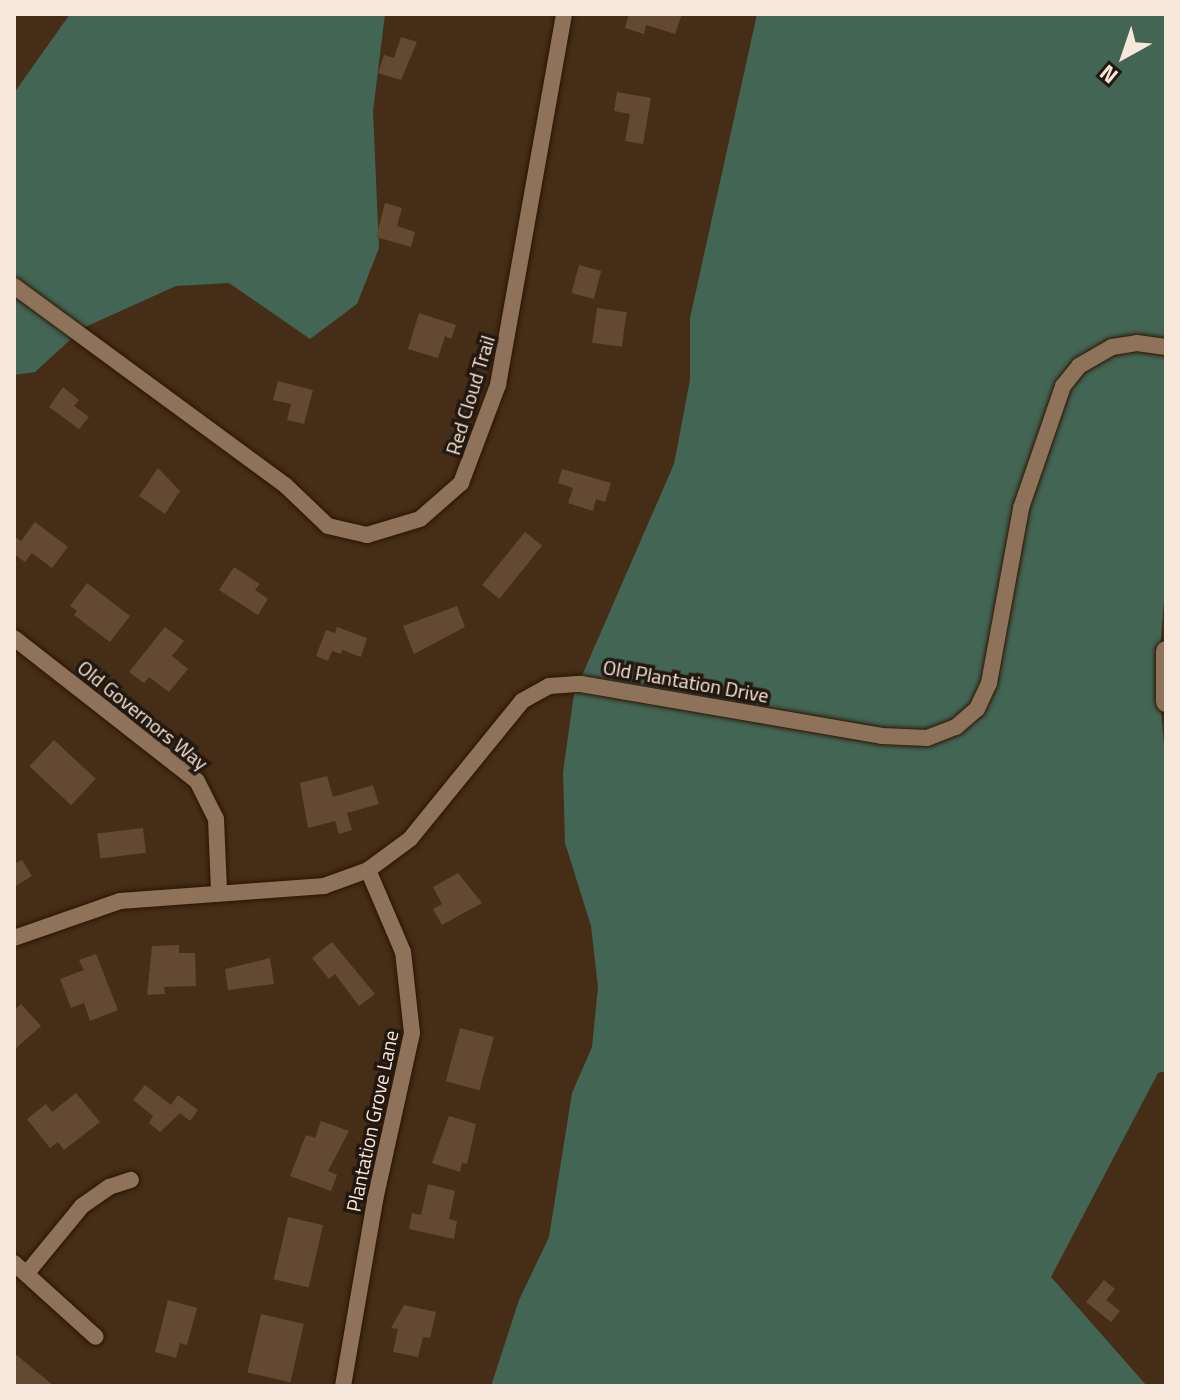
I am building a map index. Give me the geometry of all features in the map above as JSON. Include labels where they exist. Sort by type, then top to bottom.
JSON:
[{"type":"street","name":"Red Cloud Trail","points":[[14,286],[285,485],[328,526],[367,535],[420,519],[461,483],[498,385],[564,14]]},
{"type":"street","name":"Old Plantation Drive","points":[[14,938],[49,921],[120,901],[219,891],[324,886],[368,870],[410,839],[522,701],[549,686],[594,686],[882,736],[927,738],[956,727],[977,709],[989,683],[1021,508],[1063,386],[1079,366],[1112,347],[1137,343],[1166,347]]},
{"type":"street","name":"Old Governors Way","points":[[14,638],[197,781],[216,819],[219,891]]},
{"type":"street","points":[[1166,651],[1166,702]]},
{"type":"street","name":"Plantation Grove Lane","points":[[343,1386],[412,1033],[403,952],[368,870]]},
{"type":"street","points":[[96,1337],[20,1268],[82,1206],[109,1187],[131,1180]]},
{"type":"green space","points":[[70,14],[385,14],[373,111],[379,248],[357,304],[310,339],[229,283],[176,286],[83,328],[35,372],[14,375],[14,93]]},
{"type":"green space","points":[[757,14],[1166,14],[1166,575],[1158,675],[1166,769],[1166,1071],[1158,1073],[1051,1277],[1147,1386],[491,1386],[519,1300],[549,1237],[572,1093],[592,1047],[598,987],[591,926],[565,843],[563,772],[574,694],[674,464],[690,380],[690,318]]},
{"type":"building","points":[[629,14],[682,14],[675,34],[646,25],[644,34],[625,28]]},
{"type":"building","points":[[401,37],[417,42],[401,80],[378,73],[384,55],[394,58]]},
{"type":"building","points":[[617,92],[651,98],[643,144],[625,141],[630,114],[614,111]]},
{"type":"building","points":[[385,203],[402,208],[397,226],[415,232],[411,247],[376,237]]},
{"type":"building","points":[[579,265],[601,271],[594,299],[571,293]]},
{"type":"building","points":[[597,308],[627,312],[622,347],[592,343]]},
{"type":"building","points":[[419,313],[456,325],[451,339],[445,336],[438,358],[408,349]]},
{"type":"building","points":[[278,381],[313,390],[304,424],[287,420],[291,404],[273,400]]},
{"type":"building","points":[[63,387],[79,400],[74,406],[89,417],[79,429],[49,407]]},
{"type":"building","points":[[158,468],[180,491],[165,514],[139,496]]},
{"type":"building","points":[[562,469],[611,483],[605,502],[596,499],[593,511],[568,503],[573,488],[558,483]]},
{"type":"building","points":[[35,522],[68,547],[52,568],[32,553],[25,562],[14,554],[14,536],[21,541]]},
{"type":"building","points":[[525,532],[542,546],[499,599],[482,585]]},
{"type":"building","points":[[234,567],[260,584],[255,590],[268,599],[258,615],[219,590]]},
{"type":"building","points":[[87,583],[130,616],[110,642],[74,615],[77,611],[70,606]]},
{"type":"building","points":[[457,606],[465,627],[414,654],[403,626]]},
{"type":"building","points":[[165,627],[184,641],[172,656],[188,669],[169,692],[149,677],[144,683],[129,672]]},
{"type":"building","points":[[337,627],[367,638],[361,657],[342,650],[341,654],[332,651],[328,661],[316,656],[326,630],[335,633]]},
{"type":"building","points":[[54,740],[96,779],[71,805],[29,766]]},
{"type":"building","points":[[327,776],[333,797],[373,785],[379,804],[347,813],[352,830],[339,834],[335,821],[308,828],[300,783]]},
{"type":"building","points":[[143,828],[146,853],[100,858],[97,834]]},
{"type":"building","points":[[22,860],[32,876],[14,887],[14,864]]},
{"type":"building","points":[[458,873],[482,903],[442,925],[433,909],[442,904],[433,887]]},
{"type":"building","points":[[332,942],[375,994],[359,1006],[335,974],[329,979],[312,958]]},
{"type":"building","points":[[179,945],[179,953],[195,953],[196,986],[164,987],[165,994],[147,995],[152,946]]},
{"type":"building","points":[[96,954],[118,1010],[90,1021],[84,1003],[71,1008],[60,979],[84,970],[79,960]]},
{"type":"building","points":[[270,958],[274,984],[228,990],[225,969]]},
{"type":"building","points":[[21,1004],[41,1026],[14,1050],[14,1010]]},
{"type":"building","points":[[460,1028],[494,1037],[480,1090],[446,1081]]},
{"type":"building","points":[[145,1085],[171,1105],[178,1095],[198,1110],[190,1121],[180,1113],[160,1132],[149,1123],[153,1116],[133,1100]]},
{"type":"building","points":[[76,1093],[100,1122],[64,1150],[58,1142],[50,1148],[27,1119],[46,1104],[52,1112]]},
{"type":"building","points":[[449,1116],[476,1124],[467,1164],[462,1163],[460,1172],[432,1163]]},
{"type":"building","points":[[321,1121],[349,1131],[328,1171],[337,1175],[331,1191],[290,1176],[306,1135],[315,1138]]},
{"type":"building","points":[[428,1184],[455,1191],[449,1219],[457,1221],[454,1239],[409,1229],[412,1213],[421,1215]]},
{"type":"building","points":[[288,1217],[323,1225],[309,1287],[274,1279]]},
{"type":"building","points":[[1104,1280],[1115,1289],[1106,1300],[1120,1311],[1111,1322],[1086,1302]]},
{"type":"building","points":[[168,1300],[197,1308],[187,1345],[180,1343],[176,1358],[155,1352]]},
{"type":"building","points":[[404,1305],[436,1312],[430,1338],[423,1337],[418,1357],[393,1352],[398,1329],[391,1328]]},
{"type":"building","points":[[261,1314],[304,1324],[290,1382],[248,1372]]},
{"type":"building","points":[[14,1353],[54,1386],[14,1386]]}]
